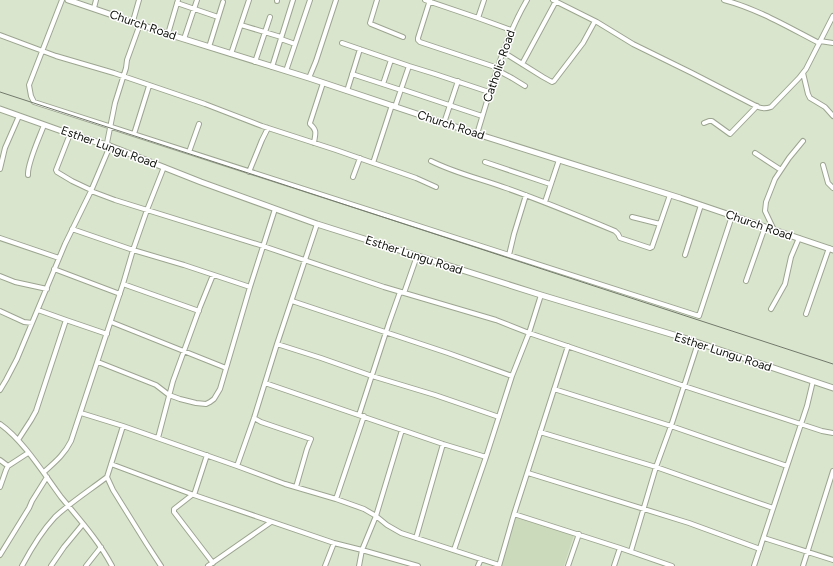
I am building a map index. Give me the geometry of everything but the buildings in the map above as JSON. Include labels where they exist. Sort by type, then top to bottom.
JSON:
[{"type":"street","points":[[62,0],[29,85],[34,102],[249,172],[699,316],[732,216]]},
{"type":"street","name":"Church Road","points":[[68,0],[476,134],[701,205],[831,249]]},
{"type":"street","points":[[94,8],[96,0]]},
{"type":"street","points":[[133,21],[139,0]]},
{"type":"street","points":[[184,39],[197,0]]},
{"type":"street","points":[[232,54],[249,0]]},
{"type":"street","points":[[272,67],[293,0]]},
{"type":"street","points":[[286,71],[310,0]]},
{"type":"street","points":[[309,78],[316,61],[335,0]]},
{"type":"street","points":[[377,0],[370,24],[404,37]]},
{"type":"street","points":[[425,0],[511,30]]},
{"type":"street","points":[[478,18],[484,0]]},
{"type":"street","name":"Catholic Road","points":[[476,134],[511,30],[527,0]]},
{"type":"street","points":[[724,0],[737,3],[754,10],[819,42],[833,43]]},
{"type":"street","points":[[430,1],[418,38],[420,42],[497,69],[525,86]]},
{"type":"street","points":[[522,64],[554,1],[563,2],[633,44],[763,109],[767,109],[771,107],[803,73],[833,16]]},
{"type":"street","points":[[168,34],[178,2],[218,17]]},
{"type":"street","points":[[209,47],[223,2]]},
{"type":"street","points":[[255,62],[270,17]]},
{"type":"street","points":[[503,52],[552,82],[583,43],[595,21]]},
{"type":"street","points":[[0,389],[10,373],[47,289],[54,269],[110,146],[107,142],[116,103],[127,60],[140,24]]},
{"type":"street","points":[[241,25],[265,32],[295,44]]},
{"type":"street","points":[[0,35],[42,51],[206,104],[268,128],[416,178],[436,187]]},
{"type":"street","points":[[342,43],[489,92]]},
{"type":"street","points":[[347,91],[360,49]]},
{"type":"street","points":[[383,84],[391,60]]},
{"type":"street","points":[[373,163],[401,89],[408,66]]},
{"type":"street","points":[[803,73],[810,98],[825,107],[833,116]]},
{"type":"street","points":[[352,74],[482,116]]},
{"type":"street","points":[[444,123],[458,81]]},
{"type":"street","points":[[314,143],[315,131],[310,123],[323,83]]},
{"type":"street","points":[[134,134],[150,86]]},
{"type":"street","points":[[704,123],[712,121],[730,134],[757,106]]},
{"type":"street","name":"Esther Lungu Road","points":[[0,109],[70,134],[110,146],[318,224],[698,343],[833,388]]},
{"type":"street","points":[[0,169],[5,148],[19,116]]},
{"type":"street","points":[[28,175],[33,155],[44,124]]},
{"type":"street","points":[[189,152],[199,124]]},
{"type":"street","points":[[249,172],[268,128]]},
{"type":"street","points":[[70,134],[56,170],[57,172],[72,181],[115,200],[263,246],[384,287],[496,320],[529,333],[684,386],[822,431],[833,433]]},
{"type":"street","points":[[774,230],[766,215],[764,206],[780,170],[803,141]]},
{"type":"street","points":[[755,153],[780,170]]},
{"type":"street","points":[[353,177],[360,158]]},
{"type":"street","points":[[545,202],[558,160]]},
{"type":"street","points":[[431,161],[545,202],[615,231],[620,238],[650,248],[652,247],[670,195]]},
{"type":"street","points":[[485,162],[550,184]]},
{"type":"street","points":[[823,165],[828,183],[833,188]]},
{"type":"street","points":[[44,472],[60,458],[66,451],[71,441],[111,322],[133,250],[164,167]]},
{"type":"street","points":[[509,255],[526,195]]},
{"type":"street","points":[[685,255],[701,205]]},
{"type":"street","points":[[98,362],[150,382],[169,395],[180,399],[206,404],[214,399],[220,389],[275,209]]},
{"type":"street","points":[[632,217],[660,224]]},
{"type":"street","points":[[237,466],[318,224]]},
{"type":"street","points":[[746,281],[765,227]]},
{"type":"street","points":[[72,229],[250,287]]},
{"type":"street","points":[[0,238],[59,258]]},
{"type":"street","points":[[771,309],[785,284],[790,262],[799,238]]},
{"type":"street","points":[[806,314],[831,249]]},
{"type":"street","points":[[336,499],[386,333],[417,256]]},
{"type":"street","points":[[54,269],[120,294]]},
{"type":"street","points":[[158,438],[173,382],[213,275]]},
{"type":"street","points":[[0,276],[15,282],[47,289]]},
{"type":"street","points":[[123,284],[199,310]]},
{"type":"street","points":[[454,550],[512,376],[529,333],[541,295]]},
{"type":"street","points":[[292,301],[512,376]]},
{"type":"street","points":[[38,310],[107,334]]},
{"type":"street","points":[[0,311],[24,322],[32,323]]},
{"type":"street","points":[[18,440],[36,411],[66,320]]},
{"type":"street","points":[[111,322],[226,368]]},
{"type":"street","points":[[631,551],[656,467],[698,343]]},
{"type":"street","points":[[277,344],[499,417]]},
{"type":"street","points":[[81,413],[207,455],[285,484],[364,509],[387,525],[401,532],[499,566],[514,514],[568,346]]},
{"type":"street","points":[[754,566],[807,406],[813,381]]},
{"type":"street","points":[[265,383],[443,444],[486,457]]},
{"type":"street","points":[[554,389],[671,426],[787,466]]},
{"type":"street","points":[[254,418],[261,422],[311,439],[296,487]]},
{"type":"street","points":[[0,424],[18,440],[44,472],[68,506],[101,547],[112,566]]},
{"type":"street","points":[[123,426],[107,477],[117,497],[161,566]]},
{"type":"street","points":[[358,566],[362,550],[376,516],[402,430]]},
{"type":"street","points":[[540,432],[656,467],[773,508]]},
{"type":"street","points":[[416,538],[443,444]]},
{"type":"street","points":[[0,488],[8,466],[28,452]]},
{"type":"street","points":[[207,455],[193,495],[174,509],[174,512],[210,564],[270,522]]},
{"type":"street","points":[[0,460],[8,466]]},
{"type":"street","points":[[110,464],[193,495],[334,544],[362,550],[418,566]]},
{"type":"street","points":[[803,566],[833,471]]},
{"type":"street","points":[[528,473],[689,523],[760,549]]},
{"type":"street","points":[[0,555],[47,477]]},
{"type":"street","points":[[22,566],[55,517],[107,477]]},
{"type":"street","points":[[514,514],[631,551],[661,564],[672,566]]},
{"type":"street","points":[[51,566],[83,524]]},
{"type":"street","points":[[568,566],[578,534]]},
{"type":"street","points":[[764,538],[833,560]]},
{"type":"street","points":[[325,566],[334,544]]},
{"type":"street","points":[[86,566],[101,547]]},
{"type":"street","points":[[614,566],[620,548]]},
{"type":"street","points":[[478,566],[481,559]]},
{"type":"shaded area","points":[[516,517],[574,535],[564,566],[501,566]]},
{"type":"railway","points":[[0,92],[833,364]]}]
